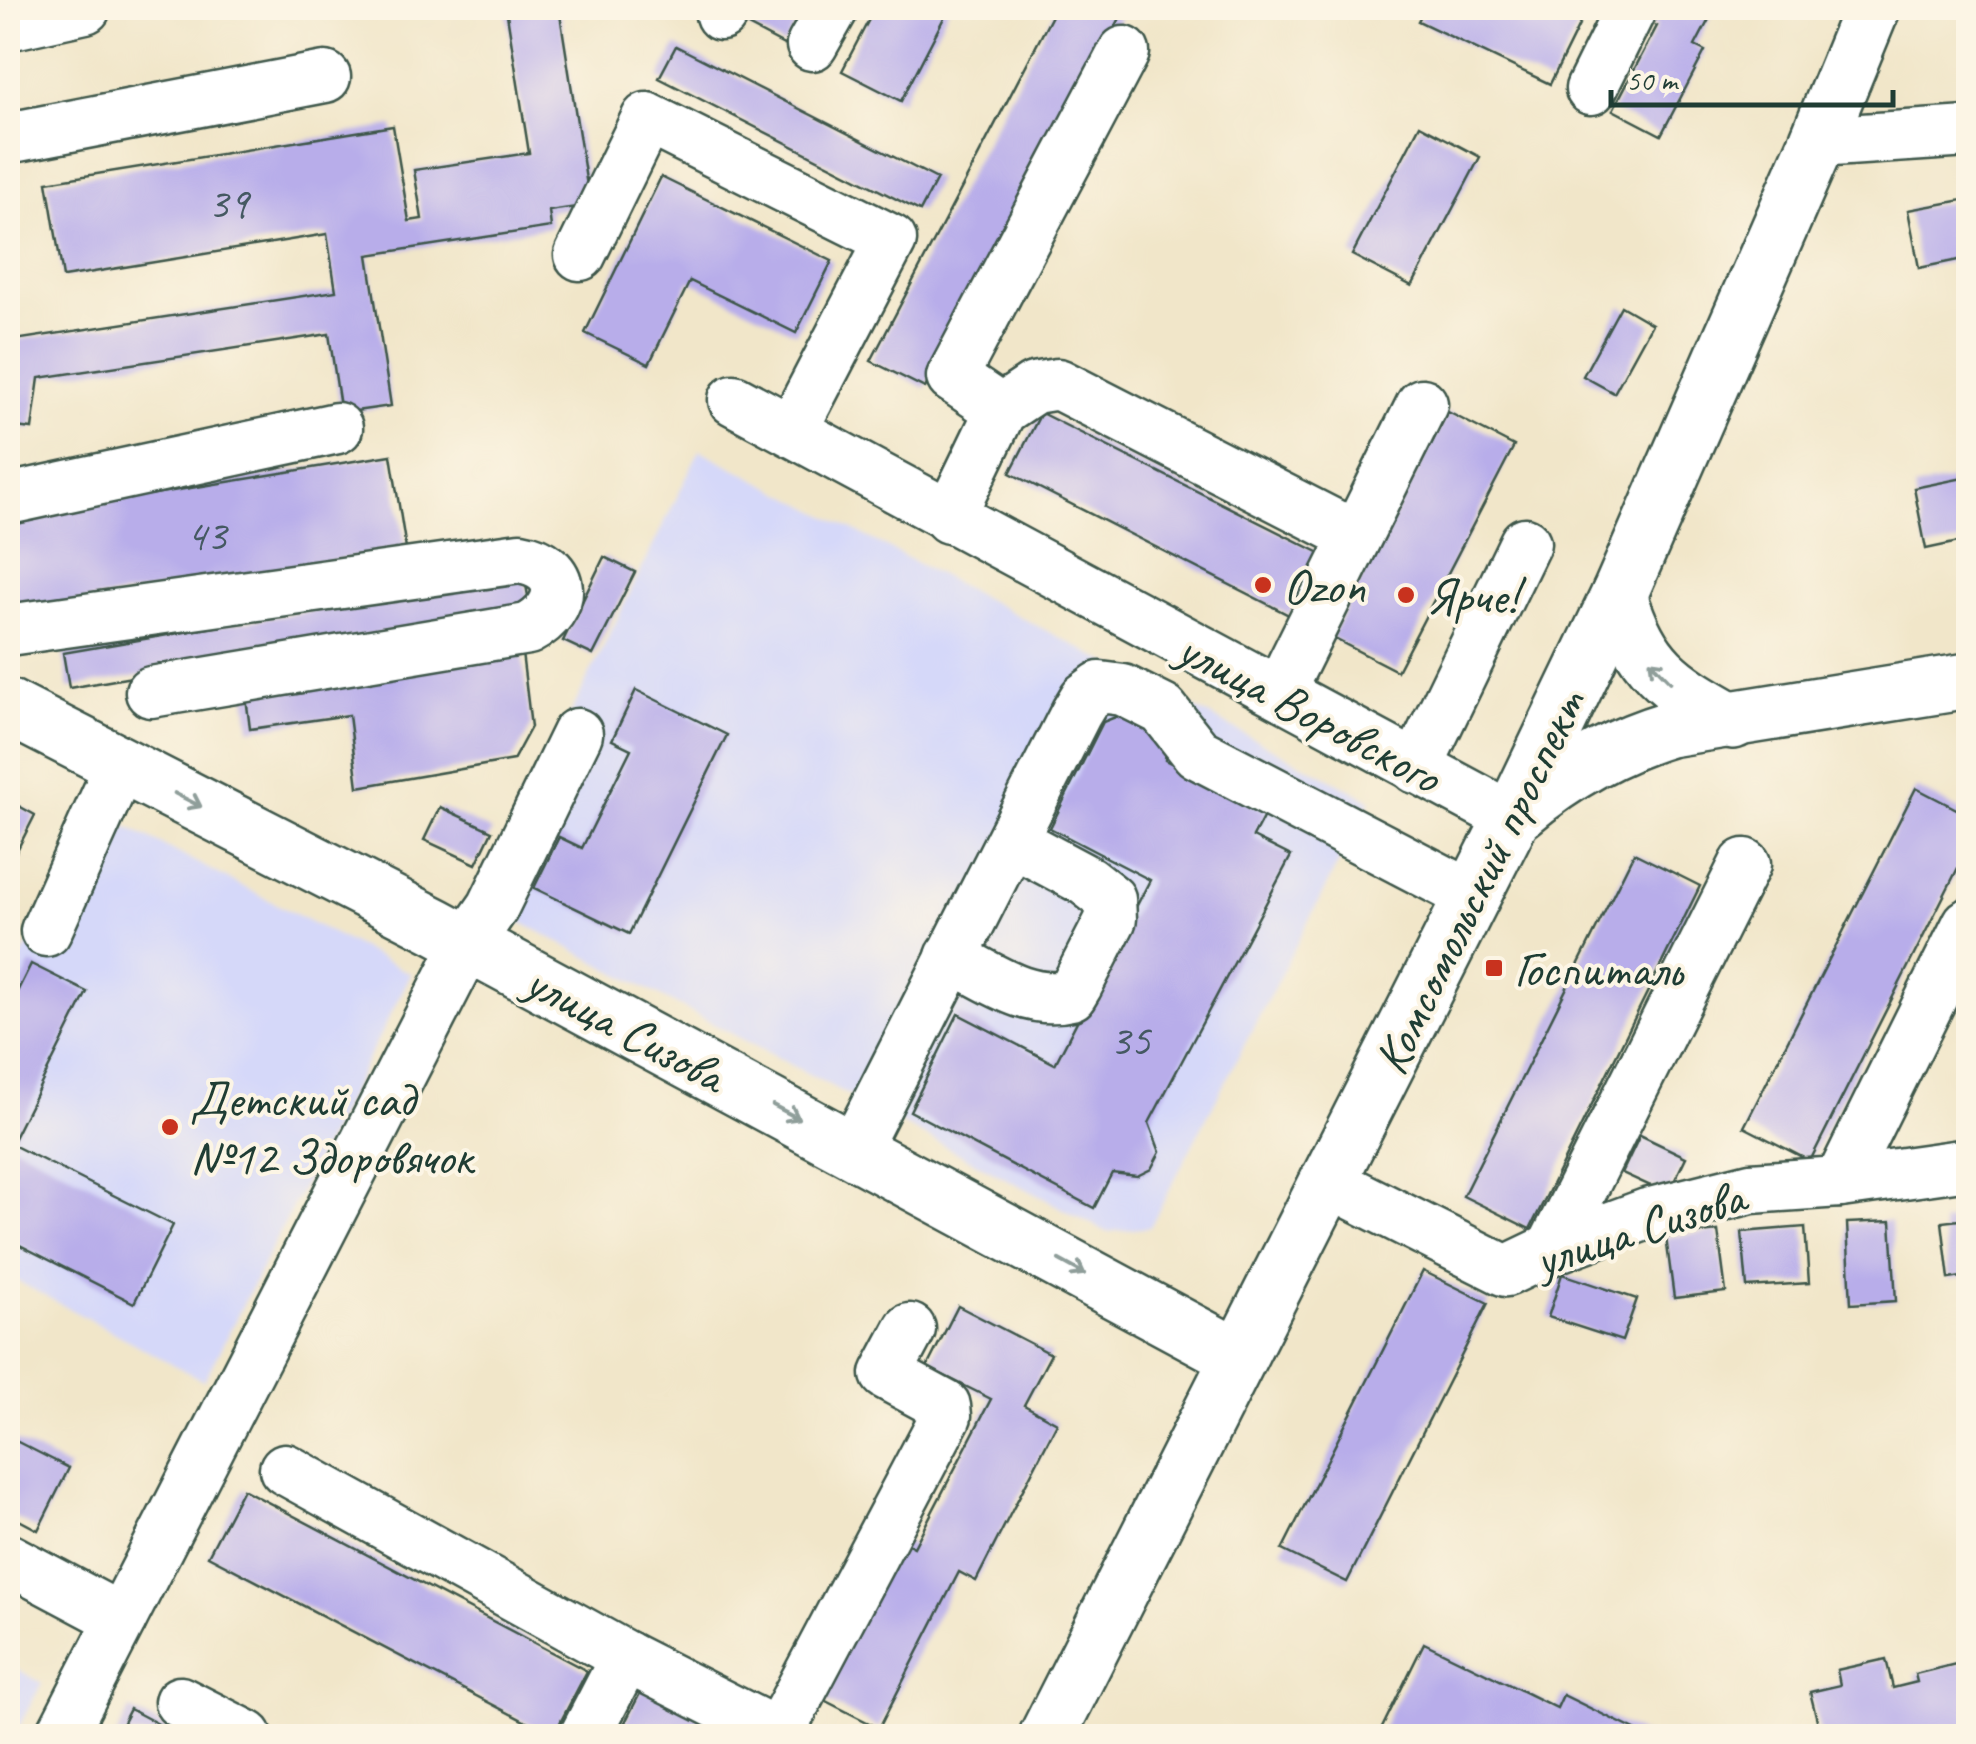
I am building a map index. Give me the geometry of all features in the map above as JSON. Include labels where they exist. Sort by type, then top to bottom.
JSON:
[{"type":"main road","name":"Комсомольский проспект","points":[[1047,1736],[1512,818],[1619,595],[1872,8]]},
{"type":"main road","points":[[1619,595],[1630,631],[1660,674],[1686,695],[1733,721]]},
{"type":"main road","points":[[1512,818],[1552,784],[1636,739],[1669,729],[1968,681]]},
{"type":"main road","name":"улица Сизова","points":[[8,707],[468,943],[1238,1357]]},
{"type":"street","points":[[8,25],[85,8]]},
{"type":"street","points":[[1591,88],[1631,8]]},
{"type":"street","points":[[1002,410],[952,377],[1124,52]]},
{"type":"street","points":[[8,138],[325,77]]},
{"type":"street","points":[[580,254],[648,118],[891,240],[792,430]]},
{"type":"street","points":[[1817,142],[1968,132]]},
{"type":"street","points":[[949,518],[1002,410],[1034,388],[1058,384],[1355,536]]},
{"type":"street","name":"улица Воровского","points":[[734,400],[1512,818]]},
{"type":"street","points":[[1279,692],[1422,404]]},
{"type":"street","points":[[8,498],[337,428]]},
{"type":"street","points":[[1416,768],[1524,543]]},
{"type":"street","points":[[8,630],[520,558],[540,562],[552,571],[557,586],[555,605],[546,620],[528,629],[151,692]]},
{"type":"street","points":[[855,1148],[1085,698],[1100,687],[1123,690],[1163,710],[1197,753],[1472,896]]},
{"type":"street","points":[[61,1736],[468,943],[493,908],[577,734]]},
{"type":"street","points":[[46,931],[120,766]]},
{"type":"street","points":[[951,957],[1028,996],[1051,1000],[1071,995],[1077,985],[1110,920],[1110,900],[1087,882],[1012,841]]},
{"type":"street","points":[[1552,1249],[1745,864]]},
{"type":"street","points":[[1840,1182],[1968,924]]},
{"type":"street","name":"улица Сизова","points":[[1329,1182],[1506,1271],[1552,1249],[1648,1214],[1751,1188],[1840,1182],[1968,1164]]},
{"type":"street","points":[[285,1469],[626,1656],[781,1735],[946,1416],[945,1406],[886,1374],[910,1329]]},
{"type":"street","points":[[8,1559],[122,1619]]},
{"type":"street","points":[[585,1736],[626,1656]]},
{"type":"street","points":[[180,1702],[247,1736]]},
{"type":"shaded area","points":[[700,450],[1371,800],[1150,1227],[1107,1232],[479,900]]},
{"type":"shaded area","name":"Детский сад №12 Здоровячок","points":[[93,809],[411,974],[204,1381],[8,1276],[8,979],[38,928]]},
{"type":"shaded area","points":[[8,1664],[42,1683],[14,1736],[8,1736]]},
{"type":"building","points":[[506,8],[559,8],[590,205],[549,211],[551,227],[368,255],[391,406],[341,413],[329,334],[39,378],[32,429],[8,426],[8,341],[336,291],[327,234],[63,277],[47,182],[393,126],[409,221],[422,219],[414,170],[529,153]]},
{"type":"building","points":[[758,8],[805,8],[784,45],[748,26]]},
{"type":"building","points":[[875,8],[949,8],[901,101],[842,71]]},
{"type":"building","points":[[1056,8],[1099,8],[1120,18],[925,388],[871,361]]},
{"type":"building","points":[[1425,8],[1552,8],[1581,21],[1550,84],[1418,21]]},
{"type":"building","points":[[1652,8],[1715,8],[1695,46],[1705,51],[1661,135],[1613,110],[1657,26],[1645,20]]},
{"type":"building","points":[[676,46],[937,179],[920,211],[659,78]]},
{"type":"building","points":[[1420,125],[1480,157],[1412,286],[1352,255]]},
{"type":"building","points":[[661,177],[832,261],[796,333],[690,281],[649,364],[585,333]]},
{"type":"building","points":[[1968,199],[1968,258],[1919,268],[1908,210]]},
{"type":"building","points":[[1621,306],[1652,324],[1614,393],[1583,376]]},
{"type":"building","points":[[1448,412],[1514,446],[1397,671],[1331,637]]},
{"type":"building","points":[[1041,413],[1320,553],[1289,615],[1010,473]]},
{"type":"building","points":[[391,455],[406,549],[8,614],[8,518]]},
{"type":"building","points":[[1968,477],[1968,540],[1926,549],[1914,488]]},
{"type":"building","points":[[604,557],[635,572],[593,655],[563,641]]},
{"type":"building","points":[[524,574],[530,607],[69,688],[63,653]]},
{"type":"building","points":[[522,653],[531,727],[513,760],[358,787],[349,715],[250,729],[245,689]]},
{"type":"building","points":[[636,690],[727,735],[629,934],[534,888],[559,837],[582,848],[631,749],[612,740]]},
{"type":"building","points":[[1128,712],[1167,735],[1165,760],[1266,812],[1253,837],[1291,856],[1149,1123],[1160,1152],[1151,1169],[1137,1176],[1112,1173],[1094,1208],[910,1111],[958,1014],[1055,1064],[1150,880],[1050,828],[1103,722]]},
{"type":"building","points":[[1916,788],[1968,815],[1968,848],[1810,1161],[1744,1127]]},
{"type":"building","points":[[8,800],[35,815],[8,868]]},
{"type":"building","points":[[440,807],[492,831],[476,864],[424,840]]},
{"type":"building","points":[[1634,853],[1700,886],[1530,1229],[1463,1196]]},
{"type":"building","points":[[31,964],[87,992],[11,1144],[173,1225],[134,1303],[8,1239],[8,1010]]},
{"type":"building","points":[[1640,1135],[1686,1157],[1668,1194],[1622,1173]]},
{"type":"building","points":[[1968,1219],[1968,1276],[1949,1279],[1942,1222]]},
{"type":"building","points":[[1891,1221],[1896,1301],[1851,1304],[1847,1223]]},
{"type":"building","points":[[1805,1227],[1809,1283],[1747,1287],[1742,1232]]},
{"type":"building","points":[[1718,1231],[1726,1292],[1674,1298],[1666,1237]]},
{"type":"building","points":[[1423,1271],[1488,1303],[1347,1582],[1282,1550]]},
{"type":"building","points":[[1562,1274],[1637,1299],[1622,1341],[1548,1317]]},
{"type":"building","points":[[958,1306],[1051,1354],[1024,1405],[1057,1423],[976,1581],[959,1572],[879,1728],[816,1696],[897,1538],[914,1547],[991,1399],[927,1367]]},
{"type":"building","points":[[8,1437],[69,1468],[38,1530],[8,1514]]},
{"type":"building","points":[[243,1489],[587,1671],[553,1736],[208,1556]]},
{"type":"building","points":[[1424,1643],[1557,1708],[1563,1695],[1647,1736],[1378,1736]]},
{"type":"building","points":[[1886,1659],[1893,1688],[1917,1682],[1915,1674],[1968,1661],[1968,1736],[1821,1736],[1810,1692],[1840,1685],[1837,1670]]},
{"type":"building","points":[[648,1678],[762,1736],[618,1736]]},
{"type":"building","points":[[130,1709],[181,1736],[116,1736]]},
{"type":"place","name":"Ozon","points":[[1263,585]]},
{"type":"place","name":"Ярче!","points":[[1406,595]]},
{"type":"place","name":"Госпиталь","points":[[1494,968]]},
{"type":"place","name":"Детский сад №12 Здоровячок","points":[[170,1127]]}]
